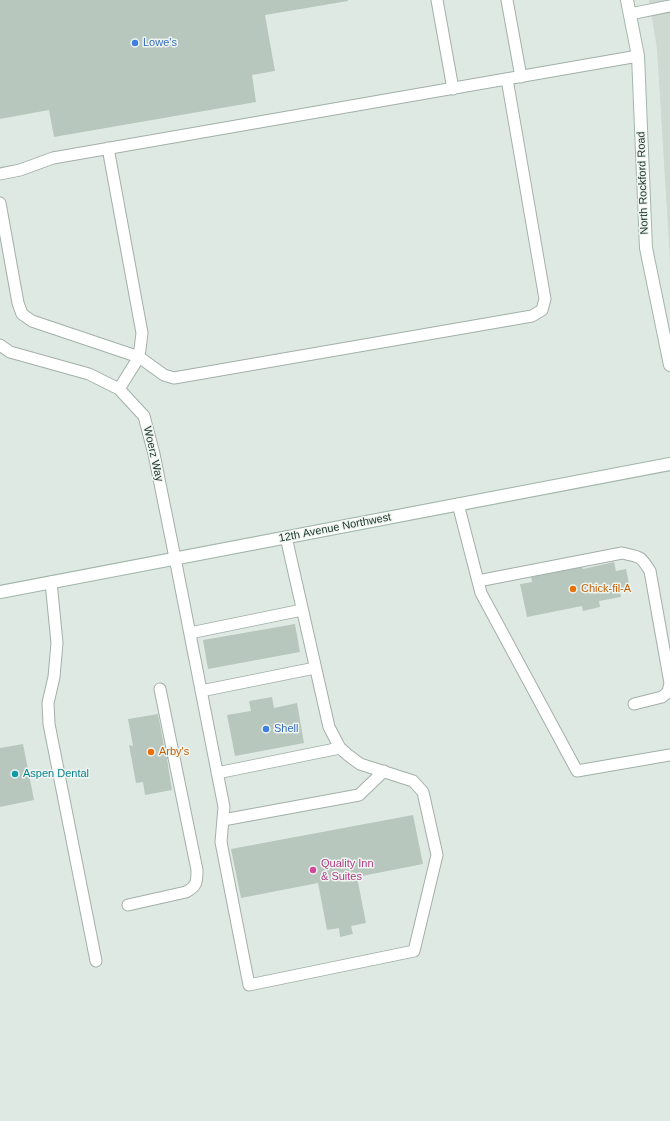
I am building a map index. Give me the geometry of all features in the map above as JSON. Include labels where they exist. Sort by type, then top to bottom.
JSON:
[{"type":"main road","name":"North Rockford Road","points":[[627,0],[638,56],[646,248],[670,365]]},
{"type":"main road","name":"12th Avenue Northwest","points":[[0,592],[670,464]]},
{"type":"lane","points":[[437,0],[453,89]]},
{"type":"lane","points":[[507,0],[521,77]]},
{"type":"lane","points":[[630,14],[670,6]]},
{"type":"lane","points":[[0,174],[20,170],[53,158],[638,56]]},
{"type":"lane","points":[[0,203],[18,303],[22,314],[32,322],[140,357],[164,375],[174,378],[532,316],[542,310],[545,299],[507,79]]},
{"type":"lane","points":[[108,148],[142,333],[140,357],[119,389]]},
{"type":"lane","name":"Woerz Way","points":[[0,345],[10,352],[89,374],[119,389],[144,416],[154,454],[224,807],[221,842],[249,984],[414,951],[437,855],[423,792],[413,781],[384,771]]},
{"type":"lane","points":[[458,504],[481,594],[577,771],[670,755]]},
{"type":"lane","points":[[223,820],[359,795],[384,771],[360,764],[348,755],[340,748],[328,727],[286,537]]},
{"type":"lane","points":[[478,581],[622,553],[639,557],[650,571],[670,683],[668,692],[662,697],[634,704]]},
{"type":"lane","points":[[50,582],[57,643],[54,678],[48,704],[49,724],[96,961]]},
{"type":"lane","points":[[190,632],[302,610]]},
{"type":"lane","points":[[201,691],[315,668]]},
{"type":"lane","points":[[128,905],[186,892],[194,888],[197,881],[197,870],[160,689]]},
{"type":"lane","points":[[217,773],[340,748]]},
{"type":"shaded area","points":[[649,0],[670,0],[670,260],[657,49]]},
{"type":"building","name":"Lowe's","points":[[0,0],[348,1],[265,15],[275,71],[252,75],[256,102],[54,137],[49,110],[0,119]]},
{"type":"building","name":"Chick-fil-A","points":[[614,562],[616,571],[626,569],[630,588],[620,590],[621,597],[599,601],[600,607],[583,611],[582,606],[527,617],[520,584],[532,582],[531,577],[566,570],[566,568],[581,565],[583,569]]},
{"type":"building","points":[[295,624],[300,652],[208,669],[203,640]]},
{"type":"building","name":"Shell","points":[[272,697],[274,708],[297,703],[304,743],[235,756],[227,715],[251,711],[249,701]]},
{"type":"building","name":"Arby's","points":[[158,714],[164,746],[170,745],[173,758],[167,759],[172,790],[145,795],[143,782],[136,783],[129,745],[133,746],[128,719]]},
{"type":"building","name":"Aspen Dental","points":[[23,744],[34,800],[0,807],[0,748]]},
{"type":"building","name":"Quality Inn & Suites","points":[[413,815],[423,864],[357,877],[366,923],[351,926],[353,934],[340,937],[339,928],[327,930],[318,883],[241,898],[231,849]]},
{"type":"place","name":"Lowe's","points":[[135,43]]},
{"type":"place","name":"Chick-fil-A","points":[[573,589]]},
{"type":"place","name":"Shell","points":[[266,729]]},
{"type":"place","name":"Arby's","points":[[151,752]]},
{"type":"place","name":"Aspen Dental","points":[[15,774]]},
{"type":"place","name":"Quality Inn & Suites","points":[[313,870]]}]
